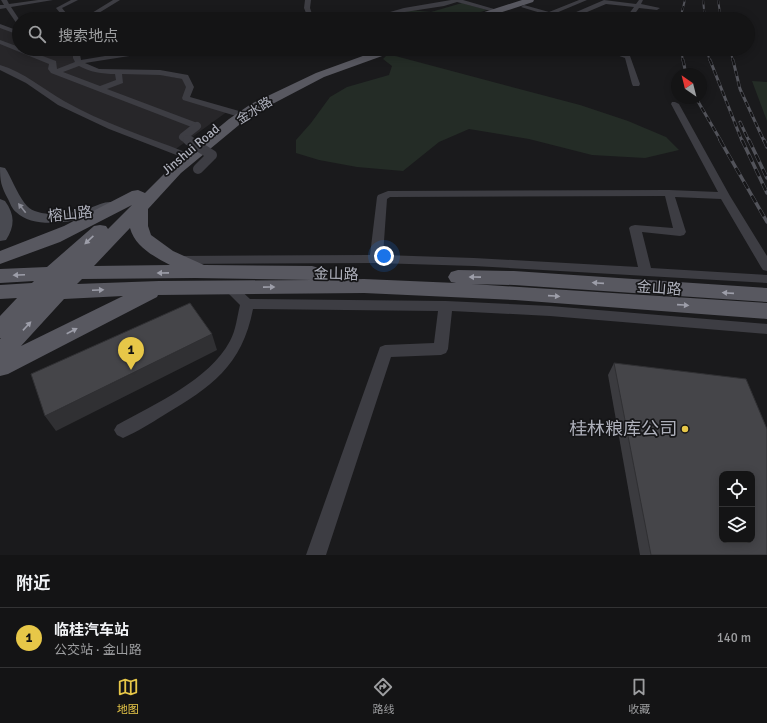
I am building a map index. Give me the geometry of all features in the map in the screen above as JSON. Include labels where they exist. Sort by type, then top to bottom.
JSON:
[{"type":"main road","points":[[495,12],[530,3]]},
{"type":"main road","points":[[507,12],[530,3]]},
{"type":"main road","name":"Jinshui Road","points":[[138,201],[182,154],[210,131],[236,113],[262,96],[287,84],[356,56]]},
{"type":"main road","name":"金水路","points":[[138,201],[202,148],[256,107],[320,75],[373,56]]},
{"type":"main road","name":"榕山路","points":[[0,171],[26,214],[60,218],[86,214],[138,201]]},
{"type":"main road","points":[[0,258],[26,249],[138,201]]},
{"type":"main road","points":[[138,201],[140,233],[148,243],[159,251],[201,272]]},
{"type":"main road","points":[[0,292],[38,290],[76,274],[138,201]]},
{"type":"main road","points":[[0,354],[56,282],[138,201]]},
{"type":"main road","points":[[0,204],[6,215],[7,222],[5,229],[0,236]]},
{"type":"main road","name":"金山路","points":[[76,274],[201,272],[767,296]]},
{"type":"main road","name":"金山路","points":[[0,276],[56,282],[156,288],[514,285],[767,311]]},
{"type":"main road","points":[[0,367],[156,288]]},
{"type":"main road","points":[[0,330],[38,290]]},
{"type":"street","points":[[0,7],[5,3],[16,0]]},
{"type":"street","points":[[5,3],[50,0],[62,12]]},
{"type":"street","points":[[59,8],[75,0]]},
{"type":"street","points":[[97,12],[117,0]]},
{"type":"street","points":[[308,0],[307,8],[308,12]]},
{"type":"street","points":[[397,12],[444,4],[457,0],[498,11]]},
{"type":"street","points":[[554,12],[584,0]]},
{"type":"street","points":[[633,12],[641,0]]},
{"type":"street","points":[[584,12],[607,1],[657,8]]},
{"type":"street","points":[[5,3],[12,13]]},
{"type":"street","points":[[530,3],[546,12]]},
{"type":"street","points":[[0,26],[12,30]]},
{"type":"street","points":[[41,56],[47,58],[53,63],[52,69],[57,72],[197,126],[183,137],[212,155],[202,170]]},
{"type":"street","points":[[76,56],[79,63],[92,69],[118,72],[161,71],[178,74],[185,77],[189,83],[189,91],[186,98],[236,113]]},
{"type":"street","points":[[57,72],[87,60],[114,56]]},
{"type":"street","points":[[625,56],[628,57],[636,84]]},
{"type":"street","points":[[0,67],[29,81],[61,103],[112,127],[182,154]]},
{"type":"street","points":[[100,89],[120,81],[118,72]]},
{"type":"street","points":[[675,104],[725,196],[767,267]]},
{"type":"street","points":[[376,259],[382,197],[388,194],[669,193],[725,196]]},
{"type":"street","points":[[646,273],[635,228],[680,232],[669,193]]},
{"type":"street","points":[[178,260],[376,259],[474,262],[767,279]]},
{"type":"street","points":[[230,288],[247,304],[446,306],[550,312],[767,329]]},
{"type":"street","points":[[123,430],[197,386],[216,371],[235,346],[247,304]]},
{"type":"street","points":[[316,555],[385,351],[441,349],[446,306]]},
{"type":"shaded area","points":[[462,3],[487,10],[481,12],[431,12]]},
{"type":"shaded area","points":[[410,10],[431,12],[404,12]]},
{"type":"shaded area","points":[[0,26],[12,30],[12,56],[76,56],[76,58],[92,69],[143,71],[187,80],[186,97],[228,111],[173,151],[61,103],[0,67]]},
{"type":"shaded area","points":[[386,56],[396,56],[580,105],[628,121],[666,137],[679,150],[645,158],[592,155],[529,139],[469,129],[439,142],[403,171],[357,167],[319,160],[296,153],[296,140],[311,123],[330,97],[347,87],[389,75],[392,66],[383,59]]},
{"type":"shaded area","points":[[752,81],[767,82],[767,121]]},
{"type":"building","points":[[190,303],[212,334],[45,416],[31,374]]},
{"type":"building","name":"桂林粮库公司","points":[[614,363],[746,379],[767,429],[767,555],[651,555]]},
{"type":"railway","points":[[682,12],[685,0]]},
{"type":"railway","points":[[703,0],[704,12]]},
{"type":"railway","points":[[718,0],[720,12]]},
{"type":"railway","points":[[682,56],[683,61]]},
{"type":"railway","points":[[708,56],[710,61]]},
{"type":"railway","points":[[732,56],[733,61]]},
{"type":"railway","points":[[683,60],[685,68]]},
{"type":"railway","points":[[710,60],[742,141]]},
{"type":"railway","points":[[733,60],[740,89],[764,141]]},
{"type":"railway","points":[[699,104],[721,141]]},
{"type":"railway","points":[[740,122],[749,141]]},
{"type":"railway","points":[[720,140],[767,222]]},
{"type":"railway","points":[[742,140],[767,193]]},
{"type":"railway","points":[[749,140],[767,178]]},
{"type":"railway","points":[[764,140],[767,147]]},
{"type":"place","name":"临桂汽车站","points":[[131,370]]},
{"type":"place","name":"桂林粮库公司","points":[[685,429]]}]
